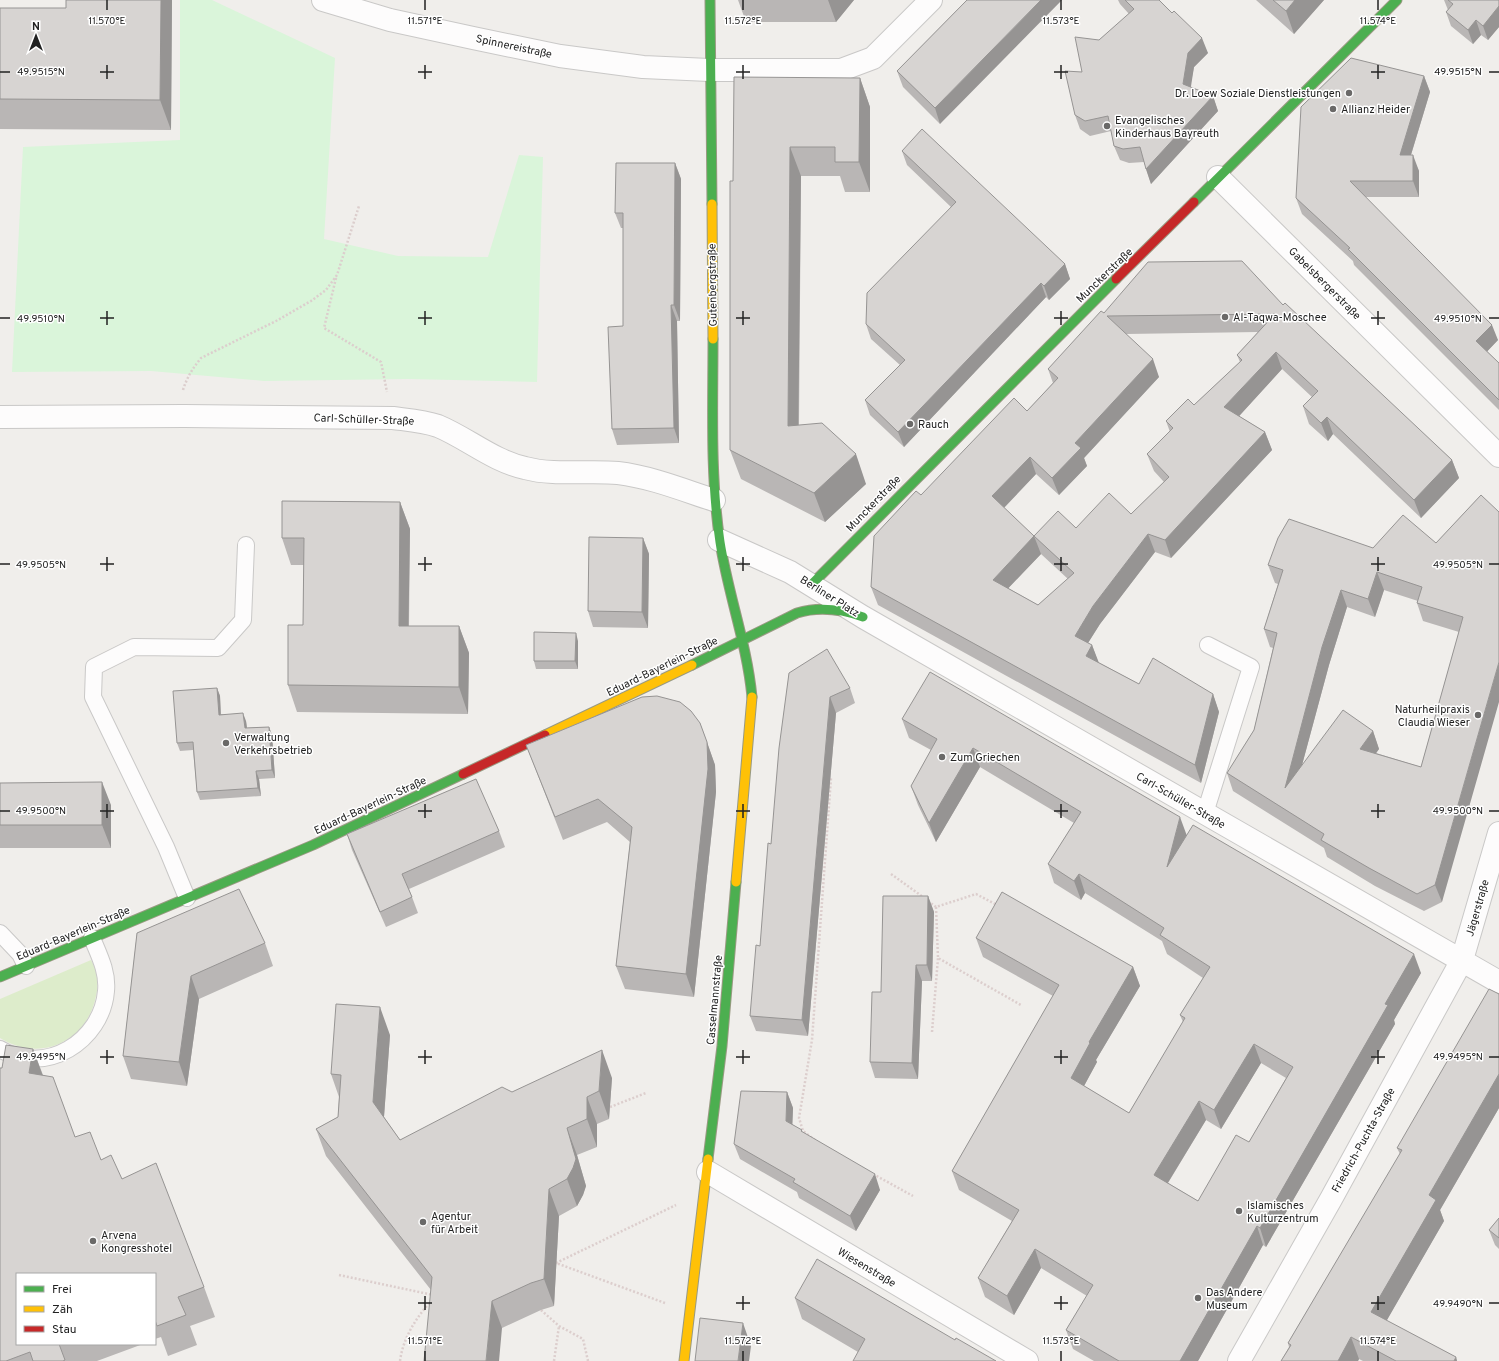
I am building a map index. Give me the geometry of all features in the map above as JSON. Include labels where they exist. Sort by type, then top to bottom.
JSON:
[{"type":"street","name":"Spinnereistraße","points":[[323,0],[390,20],[560,56],[643,67],[709,70]]},
{"type":"street","name":"Gutenbergstraße","points":[[710,0],[709,70],[714,500]]},
{"type":"street","points":[[709,70],[841,70],[873,58],[931,0]]},
{"type":"street","name":"Munckerstraße","points":[[811,585],[933,459],[1397,0]]},
{"type":"street","name":"Gabelsbergerstraße","points":[[1218,177],[1499,456]]},
{"type":"street","name":"Carl-Schüller-Straße","points":[[0,417],[184,416],[393,418],[418,421],[438,426],[506,461],[524,468],[540,471],[620,473],[645,478],[714,500]]},
{"type":"street","points":[[714,500],[719,540],[728,585],[743,640]]},
{"type":"street","name":"Berliner Platz","points":[[719,540],[773,563],[864,617]]},
{"type":"street","name":"Berliner Platz","points":[[743,640],[797,613],[810,609],[827,608],[843,610],[864,617]]},
{"type":"street","name":"Carl-Schüller-Straße","points":[[864,617],[1499,982]]},
{"type":"street","name":"Eduard-Bayerlein-Straße","points":[[0,977],[313,845],[616,702],[743,640]]},
{"type":"street","name":"Casselmannstraße","points":[[684,1361],[707,1181],[722,1046],[751,723],[751,681],[743,640]]},
{"type":"street","name":"Jägerstraße","points":[[1462,960],[1499,833]]},
{"type":"street","name":"Friedrich-Puchta-Straße","points":[[1239,1361],[1331,1199],[1462,960]]},
{"type":"street","name":"Wiesenstraße","points":[[707,1181],[1027,1361]]},
{"type":"lane","points":[[187,898],[166,847],[93,697],[94,667],[134,647],[218,648],[243,620],[246,545]]},
{"type":"lane","points":[[1205,813],[1251,667],[1208,645]]},
{"type":"lane","points":[[0,933],[20,954],[26,966]]},
{"type":"lane","points":[[0,1049],[21,1056],[35,1058],[49,1057],[70,1049],[87,1036],[97,1022],[104,1005],[106,990],[102,961],[92,938]]},
{"type":"path","points":[[359,206],[336,275],[324,328],[381,362],[393,418]]},
{"type":"path","points":[[184,416],[182,395],[186,380],[192,368],[201,358],[311,301],[326,290],[336,275]]},
{"type":"path","points":[[821,1145],[803,1131],[799,1118],[812,1040],[831,776]]},
{"type":"path","points":[[891,874],[936,907]]},
{"type":"path","points":[[936,907],[976,894],[1001,907]]},
{"type":"path","points":[[932,1032],[938,958],[936,907]]},
{"type":"path","points":[[938,958],[1021,1005]]},
{"type":"path","points":[[610,1107],[646,1093]]},
{"type":"path","points":[[872,1174],[913,1196]]},
{"type":"path","points":[[690,1313],[556,1263],[707,1181]]},
{"type":"path","points":[[339,1275],[435,1296],[419,1315],[402,1346],[400,1361]]},
{"type":"path","points":[[541,1310],[559,1326],[584,1339],[588,1361]]},
{"type":"path","points":[[554,1361],[559,1326]]},
{"type":"green space","points":[[180,0],[212,0],[335,58],[324,239],[398,256],[488,257],[519,155],[543,157],[537,382],[408,379],[264,381],[151,371],[12,372],[23,147],[180,140]]},
{"type":"green space","points":[[91,960],[97,977],[96,996],[91,1012],[83,1025],[72,1036],[60,1044],[46,1048],[31,1048],[15,1045],[0,1038],[0,999]]},
{"type":"building","points":[[66,0],[161,0],[160,100],[0,99],[0,8],[66,8]]},
{"type":"building","points":[[967,0],[1041,0],[935,108],[897,71]]},
{"type":"building","points":[[1125,0],[1159,0],[1172,13],[1174,11],[1202,38],[1188,53],[1183,84],[1213,96],[1146,169],[1140,147],[1123,149],[1114,146],[1108,116],[1085,121],[1075,115],[1065,71],[1082,72],[1075,37],[1099,40],[1134,9]]},
{"type":"building","points":[[1273,0],[1295,0],[1286,11]]},
{"type":"building","points":[[1448,0],[1499,0],[1499,6],[1483,26],[1476,20],[1468,30],[1446,12],[1453,4]]},
{"type":"building","points":[[1351,58],[1424,76],[1400,155],[1413,155],[1413,181],[1350,181],[1492,325],[1476,341],[1499,363],[1499,400],[1348,249],[1350,248],[1296,198],[1301,107]]},
{"type":"building","points":[[734,77],[860,78],[859,162],[835,162],[835,147],[790,147],[788,426],[822,423],[856,454],[814,493],[730,450],[730,181],[733,181]]},
{"type":"building","points":[[922,129],[1065,264],[1044,286],[1041,283],[898,432],[865,400],[905,360],[866,324],[867,293],[956,202],[902,151]]},
{"type":"building","points":[[616,163],[675,163],[674,305],[671,305],[674,428],[612,429],[608,327],[623,326],[623,213],[615,213]]},
{"type":"building","points":[[1242,261],[1283,305],[1285,303],[1452,460],[1414,500],[1327,417],[1321,423],[1303,406],[1318,391],[1276,352],[1224,407],[1265,432],[1165,540],[1148,534],[1093,606],[1075,636],[1092,645],[1086,656],[1139,684],[1153,658],[1213,694],[1195,765],[871,587],[874,536],[916,491],[921,495],[1014,398],[1027,411],[1058,378],[1048,369],[1101,311],[1104,313],[1148,262]],"holes":[[[1275,314],[1237,355],[1242,360],[1194,405],[1188,399],[1166,421],[1173,428],[1147,454],[1169,477],[1131,514],[1109,493],[1076,528],[1058,511],[1034,536],[992,496],[1030,457],[1052,478],[1081,448],[1075,443],[1153,359],[1107,316]],[[1034,536],[1074,573],[1038,605],[993,580]]]},
{"type":"building","points":[[1481,495],[1499,512],[1499,662],[1435,885],[1417,894],[1321,840],[1324,834],[1227,773],[1254,730],[1277,633],[1264,629],[1283,570],[1268,565],[1278,538],[1289,519],[1373,548],[1403,515],[1436,543]],"holes":[[[1377,572],[1422,587],[1417,603],[1463,617],[1421,767],[1360,749],[1373,731],[1343,710],[1285,788],[1322,647],[1341,590],[1368,599]]]},
{"type":"building","points":[[282,501],[400,502],[399,626],[459,626],[459,687],[288,685],[288,625],[303,625],[304,538],[282,538]]},
{"type":"building","points":[[589,537],[643,538],[642,612],[588,611]]},
{"type":"building","points":[[534,632],[576,633],[575,661],[534,661]]},
{"type":"building","points":[[827,649],[850,688],[830,697],[802,1020],[750,1016],[756,945],[760,946],[768,843],[771,844],[779,748],[789,673]]},
{"type":"building","points":[[930,672],[1180,817],[1167,867],[1193,825],[1414,954],[1385,1004],[1388,1005],[1260,1228],[1257,1226],[1180,1361],[1119,1361],[1066,1330],[1093,1285],[1035,1249],[1007,1296],[978,1278],[1019,1210],[952,1171],[1059,985],[976,938],[1002,892],[1133,967],[1089,1042],[1090,1043],[1071,1078],[1129,1113],[1185,1018],[1180,1015],[1210,967],[1160,935],[1164,928],[1079,874],[1074,881],[1048,864],[1081,812],[973,748],[929,823],[911,786],[937,739],[902,719]],"holes":[[[1254,1044],[1293,1067],[1249,1142],[1236,1135],[1198,1201],[1154,1175],[1199,1101],[1214,1110]]]},
{"type":"building","name":"Verwaltung Verkehrsbetrieb","points":[[217,688],[219,715],[243,713],[245,728],[269,727],[272,770],[256,771],[258,788],[197,792],[193,742],[177,743],[173,691]]},
{"type":"building","points":[[657,696],[680,702],[691,711],[700,723],[707,742],[708,769],[686,974],[616,966],[632,827],[598,799],[555,817],[526,745],[642,697]]},
{"type":"building","points":[[476,779],[499,831],[402,874],[412,897],[380,912],[347,834]]},
{"type":"building","points":[[102,782],[102,825],[0,825],[0,783]]},
{"type":"building","points":[[239,889],[265,943],[191,976],[179,1062],[123,1056],[137,933]]},
{"type":"building","points":[[883,896],[928,896],[927,965],[916,965],[912,1063],[870,1062],[872,992],[881,992]]},
{"type":"building","points":[[1489,989],[1499,994],[1499,1074],[1429,1195],[1436,1200],[1371,1312],[1456,1357],[1454,1361],[1396,1361],[1351,1337],[1338,1361],[1281,1361],[1291,1345],[1288,1343],[1402,1150],[1397,1148]]},
{"type":"building","points":[[336,1004],[380,1007],[373,1102],[400,1140],[502,1087],[512,1092],[602,1050],[599,1091],[587,1097],[587,1119],[567,1128],[576,1159],[573,1168],[567,1179],[549,1189],[544,1279],[531,1283],[492,1301],[486,1361],[424,1361],[432,1277],[316,1129],[338,1117],[341,1075],[331,1074]]},
{"type":"building","name":"Arvena Kongresshotel","points":[[6,1045],[33,1049],[29,1073],[53,1077],[75,1137],[90,1132],[101,1160],[111,1155],[122,1179],[156,1163],[204,1287],[178,1297],[186,1315],[157,1326],[156,1273],[16,1273],[16,1345],[59,1345],[65,1360],[33,1361],[30,1352],[6,1361],[0,1361],[0,1068],[2,1068]]},
{"type":"building","points":[[741,1091],[787,1092],[786,1121],[875,1174],[850,1216],[793,1182],[795,1179],[734,1144]]},
{"type":"building","points":[[1499,1218],[1499,1238],[1489,1230]]},
{"type":"building","points":[[817,1259],[955,1340],[956,1338],[996,1361],[853,1361],[865,1339],[795,1298]]},
{"type":"building","points":[[700,1318],[743,1323],[738,1361],[695,1361]]},
{"type":"traffic: fast","points":[[710,0],[712,204]]},
{"type":"traffic: fast","points":[[1194,202],[1397,0]]},
{"type":"traffic: fast","points":[[811,585],[1116,279]]},
{"type":"traffic: fast","points":[[713,339],[713,466],[717,517],[723,561],[742,638],[750,677],[752,697]]},
{"type":"traffic: fast","points":[[692,665],[797,613],[830,609],[863,617]]},
{"type":"traffic: fast","points":[[0,977],[313,845],[463,774]]},
{"type":"traffic: fast","points":[[708,1159],[722,1046],[736,882]]},
{"type":"traffic: slow","points":[[712,204],[713,339]]},
{"type":"traffic: slow","points":[[545,735],[692,665]]},
{"type":"traffic: slow","points":[[736,882],[752,697]]},
{"type":"traffic: slow","points":[[684,1361],[708,1159]]},
{"type":"traffic: jam","points":[[1116,279],[1194,202]]},
{"type":"traffic: jam","points":[[463,774],[545,735]]},
{"type":"place","name":"Dr. Loew Soziale Dienstleistungen","points":[[1349,93]]},
{"type":"place","name":"Allianz Heider","points":[[1333,109]]},
{"type":"place","name":"Evangelisches Kinderhaus Bayreuth","points":[[1107,126]]},
{"type":"place","name":"Al-Taqwa-Moschee","points":[[1225,317]]},
{"type":"place","name":"Rauch","points":[[910,424]]},
{"type":"place","name":"Naturheilpraxis Claudia Wieser","points":[[1478,715]]},
{"type":"place","name":"Verwaltung Verkehrsbetrieb","points":[[226,743]]},
{"type":"place","name":"Zum Griechen","points":[[942,757]]},
{"type":"place","name":"Islamisches Kulturzentrum","points":[[1239,1211]]},
{"type":"place","name":"Agentur für Arbeit","points":[[423,1222]]},
{"type":"place","name":"Arvena Kongresshotel","points":[[93,1241]]},
{"type":"place","name":"Das Andere Museum","points":[[1198,1298]]}]
